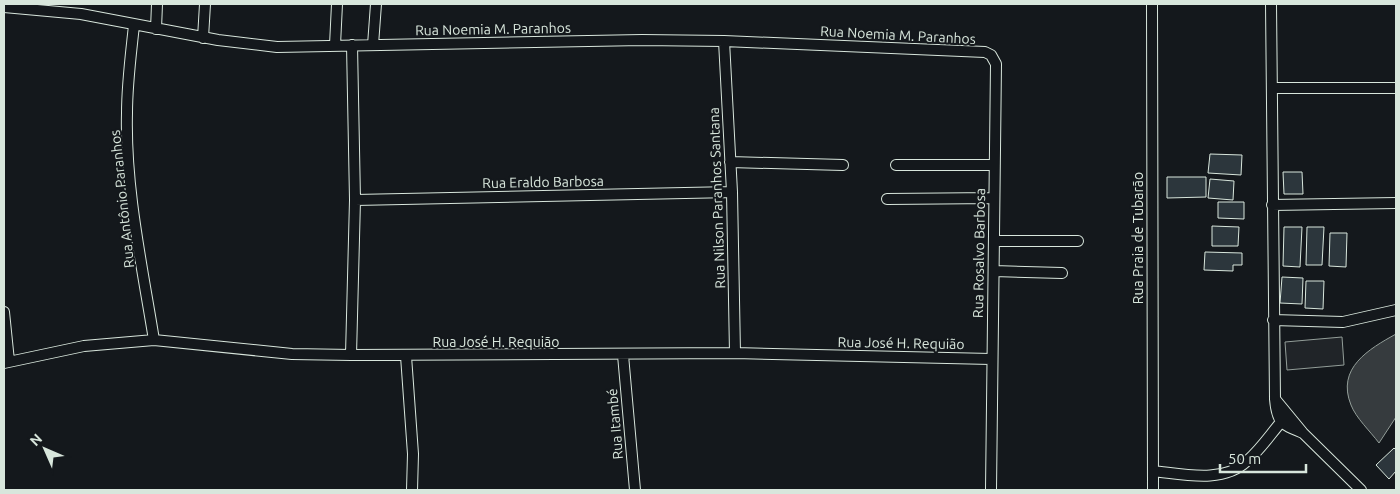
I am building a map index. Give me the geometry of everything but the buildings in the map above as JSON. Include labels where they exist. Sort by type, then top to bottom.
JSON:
[{"type":"street","points":[[156,29],[157,4]]},
{"type":"street","points":[[203,38],[204,4]]},
{"type":"street","points":[[335,45],[337,4]]},
{"type":"street","points":[[373,45],[376,4]]},
{"type":"street","name":"Rua Praia de Tubarão","points":[[1152,4],[1153,490]]},
{"type":"street","points":[[1271,4],[1273,320],[1276,413],[1280,422],[1303,433]]},
{"type":"street","name":"Rua Noemia M. Paranhos","points":[[4,6],[81,14],[203,38],[277,47],[642,40],[724,41],[985,52]]},
{"type":"street","name":"Rua Antônio Paranhos","points":[[134,25],[128,80],[128,151],[137,234],[154,340]]},
{"type":"street","name":"Rua Nilson Paranhos Santana","points":[[724,41],[732,192],[735,353]]},
{"type":"street","points":[[352,45],[356,200],[352,355]]},
{"type":"street","name":"Rua Rosalvo Barbosa","points":[[985,52],[991,55],[996,64],[991,359],[991,490]]},
{"type":"street","points":[[1272,88],[1396,88]]},
{"type":"street","points":[[730,162],[843,165]]},
{"type":"street","points":[[896,165],[994,165]]},
{"type":"street","name":"Rua Eraldo Barbosa","points":[[356,200],[732,192]]},
{"type":"street","points":[[888,199],[994,198]]},
{"type":"street","points":[[1272,205],[1396,203]]},
{"type":"street","points":[[994,241],[1078,241]]},
{"type":"street","points":[[994,270],[1062,272]]},
{"type":"street","points":[[1273,320],[1343,322],[1396,310]]},
{"type":"street","points":[[4,312],[6,362]]},
{"type":"street","name":"Rua José H. Requião","points":[[6,362],[108,342],[154,340],[292,354],[406,356],[735,353],[991,359]]},
{"type":"street","name":"Rua Itambé","points":[[623,355],[636,490]]},
{"type":"street","points":[[406,356],[413,446],[412,490]]},
{"type":"street","points":[[1275,399],[1303,433],[1361,490]]},
{"type":"street","points":[[1153,472],[1209,475],[1237,469],[1248,461],[1280,422]]},
{"type":"shaded area","points":[[1396,334],[1396,417],[1379,443],[1353,410],[1348,392],[1348,380],[1358,361],[1366,353]]},
{"type":"shaded area","points":[[1342,337],[1344,365],[1287,370],[1285,342]]}]
